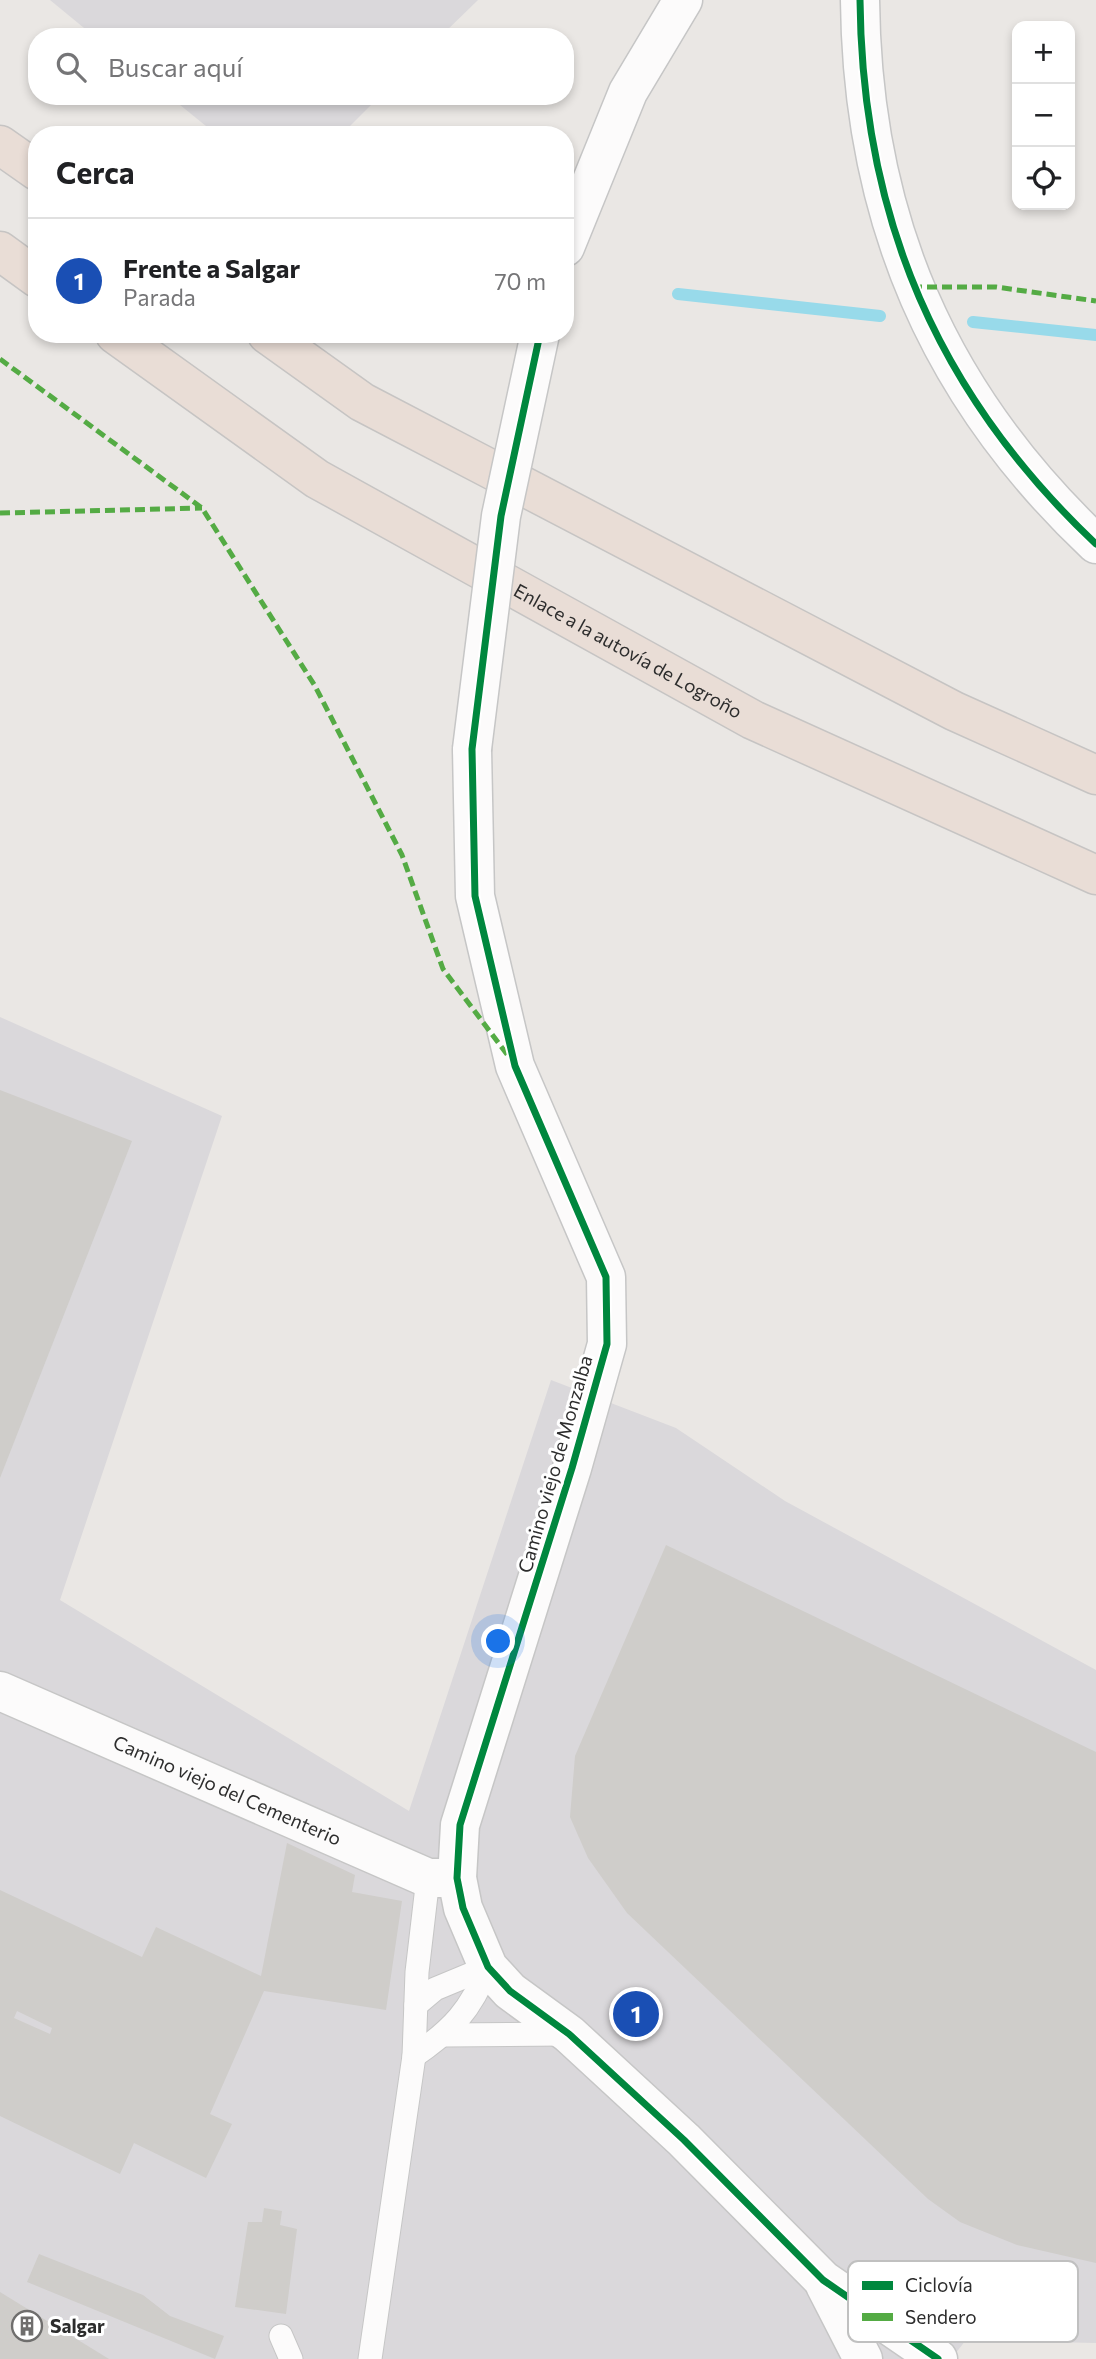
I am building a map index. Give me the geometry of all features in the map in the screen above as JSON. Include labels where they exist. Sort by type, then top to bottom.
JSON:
[{"type":"highway","points":[[0,145],[28,165]]},
{"type":"highway","points":[[0,251],[28,271]]},
{"type":"highway","name":"Enlace a la autovía de Logroño","points":[[128,343],[317,479],[729,707],[1096,875]]},
{"type":"highway","points":[[280,343],[362,402],[954,710],[1096,775]]},
{"type":"highway","points":[[954,710],[1096,754]]},
{"type":"street","points":[[574,225],[628,92],[683,0]]},
{"type":"street","points":[[860,0],[866,102],[877,165],[912,286],[938,341],[975,403],[1014,457],[1096,544]]},
{"type":"street","name":"Camino viejo de Monzalba","points":[[538,343],[501,516],[472,749],[475,895],[515,1066],[606,1277],[607,1344],[572,1468],[442,1878],[488,1967],[510,1990],[569,2034],[684,2140],[823,2280]]},
{"type":"street","name":"Camino viejo del Cementerio","points":[[0,1691],[442,1878]]},
{"type":"street","points":[[823,2280],[848,2329]]},
{"type":"street","points":[[823,2280],[848,2297]]},
{"type":"street","points":[[854,2342],[863,2359]]},
{"type":"street","points":[[913,2342],[938,2359]]},
{"type":"lane","points":[[370,2359],[414,2056],[416,2005],[442,1878]]},
{"type":"lane","points":[[416,2005],[435,1989],[488,1967]]},
{"type":"lane","points":[[414,2056],[445,2035],[476,1998],[488,1967]]},
{"type":"lane","points":[[445,2035],[473,2032],[569,2034]]},
{"type":"lane","points":[[281,2336],[291,2359]]},
{"type":"shaded area","points":[[50,0],[478,0],[449,28],[84,28]]},
{"type":"shaded area","points":[[180,105],[371,105],[350,126],[206,126]]},
{"type":"shaded area","points":[[0,1017],[222,1116],[60,1600],[409,1811],[551,1380],[676,1428],[785,1501],[1096,1670],[1096,2343],[1053,2342],[1078,2342],[1078,2261],[848,2261],[848,2342],[964,2342],[951,2359],[0,2359]]},
{"type":"building","points":[[0,1090],[132,1141],[0,1478]]},
{"type":"building","points":[[666,1545],[1096,1752],[1096,2263],[1017,2245],[960,2222],[928,2199],[627,1913],[588,1858],[570,1817],[575,1756]]},
{"type":"building","points":[[287,1843],[355,1875],[352,1892],[402,1901],[386,2010],[264,1991],[210,2114],[232,2124],[206,2178],[134,2143],[120,2174],[0,2116],[0,1890],[142,1957],[156,1927],[261,1976]],"holes":[[[17,2011],[52,2028],[50,2034],[14,2018]]]},
{"type":"building","points":[[264,2208],[282,2211],[280,2225],[297,2229],[286,2314],[235,2307],[248,2222],[262,2222]]},
{"type":"building","points":[[39,2254],[143,2295],[170,2316],[224,2336],[215,2359],[27,2282]]},
{"type":"building","name":"Salgar","points":[[0,2292],[109,2359],[0,2359]]},
{"type":"waterway","points":[[678,294],[880,316]]},
{"type":"waterway","points":[[973,322],[1096,335]]},
{"type":"marked path","points":[[912,287],[996,287],[1096,301]]},
{"type":"marked path","points":[[0,359],[202,508],[315,686],[402,855],[443,969],[509,1057]]},
{"type":"marked path","points":[[0,513],[202,508]]},
{"type":"cycle path","points":[[860,0],[864,80],[876,156],[894,229],[920,298],[952,364],[993,427],[1041,487],[1096,544]]},
{"type":"cycle path","points":[[538,343],[501,516],[472,749],[475,896],[515,1066],[606,1277],[607,1344],[572,1468],[460,1825],[457,1878],[463,1908],[488,1967],[510,1991],[569,2034],[684,2140],[823,2280],[848,2297]]},
{"type":"cycle path","points":[[913,2342],[938,2359]]},
{"type":"place","name":"Frente a Salgar","points":[[636,2014]]},
{"type":"place","name":"Salgar","points":[[27,2326]]}]
